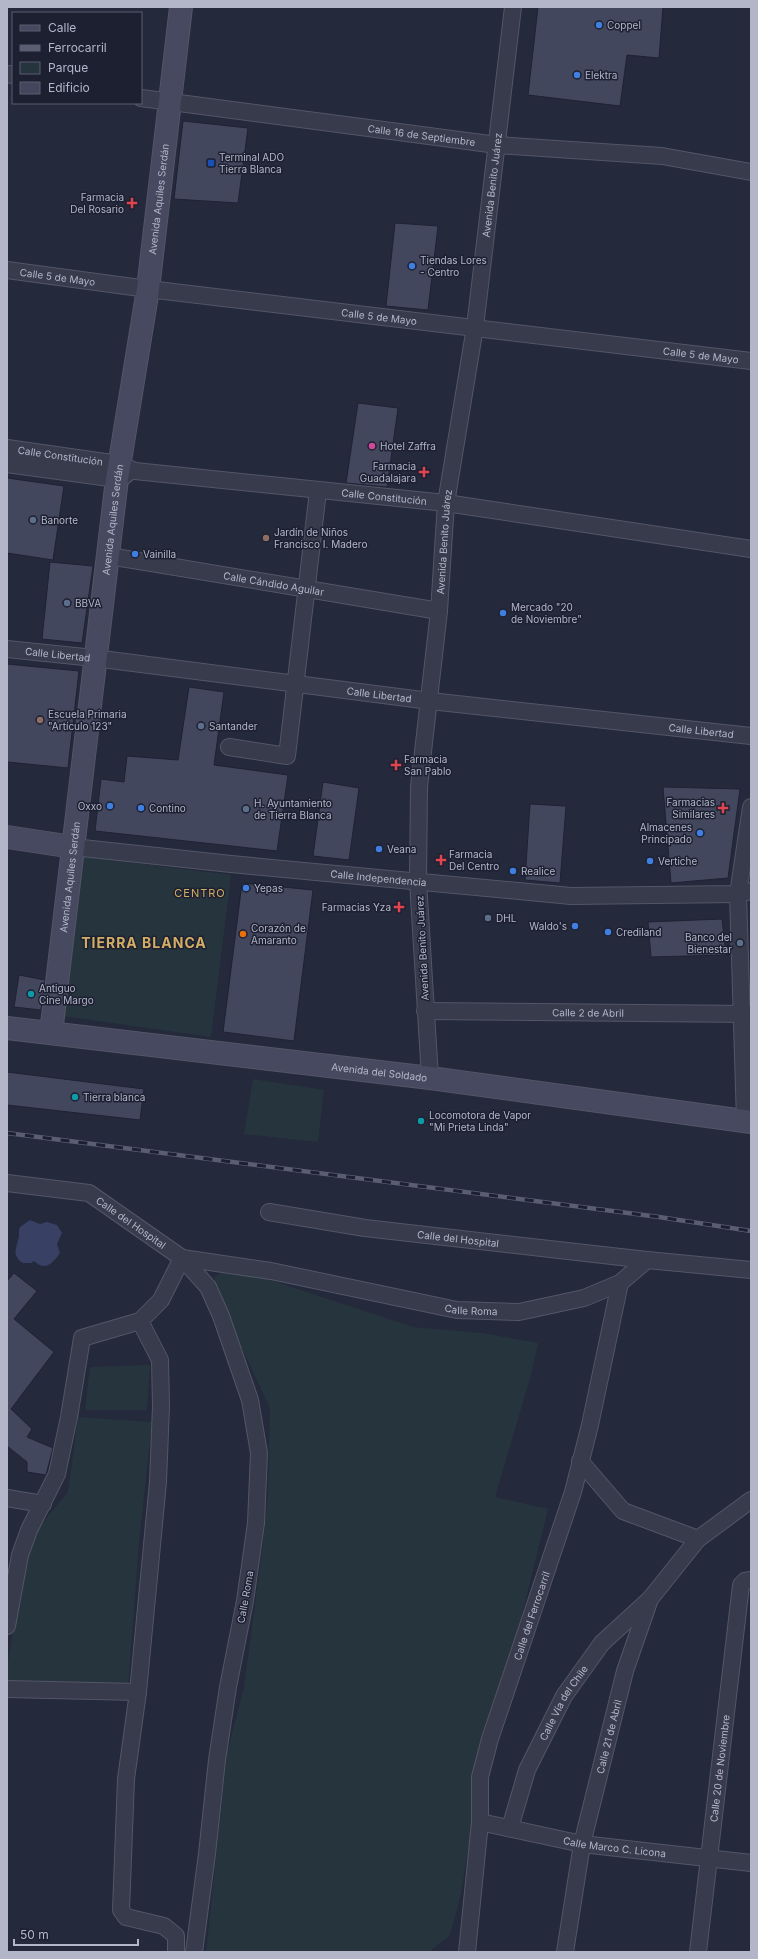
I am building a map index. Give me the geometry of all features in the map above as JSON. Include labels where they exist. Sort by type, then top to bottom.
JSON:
[{"type":"street","name":"Avenida Aquiles Serdán","points":[[51,1033],[94,658],[108,556],[124,471],[171,103],[180,7]]},
{"type":"street","name":"Avenida Benito Juárez","points":[[430,1078],[418,881],[419,787],[430,701],[439,611],[446,503],[475,327],[513,7]]},
{"type":"street","name":"Calle 16 de Septiembre","points":[[142,98],[497,145],[662,156],[751,172]]},
{"type":"street","name":"Calle 5 de Mayo","points":[[7,270],[148,289],[751,360]]},
{"type":"street","name":"Calle Constitución","points":[[7,448],[124,471]]},
{"type":"street","name":"Calle Constitución","points":[[7,464],[124,471],[446,503],[751,549]]},
{"type":"street","points":[[229,748],[287,756],[297,684],[318,491]]},
{"type":"street","name":"Calle Cándido Aguilar","points":[[108,556],[439,611]]},
{"type":"street","name":"Calle Libertad","points":[[7,649],[94,658],[430,701],[751,736]]},
{"type":"street","points":[[748,1121],[744,892],[751,807]]},
{"type":"street","name":"Calle Independencia","points":[[7,837],[73,847],[231,864],[571,896],[744,892]]},
{"type":"street","name":"Calle 2 de Abril","points":[[425,1011],[747,1014]]},
{"type":"street","name":"Avenida del Soldado","points":[[7,1028],[430,1078],[748,1121]]},
{"type":"street","name":"Calle del Hospital","points":[[7,1183],[89,1193],[182,1258]]},
{"type":"street","name":"Calle del Hospital","points":[[269,1212],[365,1228],[647,1260]]},
{"type":"street","points":[[7,1626],[20,1555],[29,1530],[44,1504],[57,1474],[69,1417],[82,1338],[140,1321],[161,1300],[182,1258]]},
{"type":"street","name":"Calle Roma","points":[[182,1258],[271,1271],[457,1310],[519,1312],[584,1298],[620,1283],[647,1260]]},
{"type":"street","name":"Calle Roma","points":[[182,1258],[208,1287],[222,1316],[250,1400],[259,1453],[256,1523],[245,1601],[228,1687],[217,1760],[207,1854],[194,1952]]},
{"type":"street","points":[[647,1260],[751,1270]]},
{"type":"street","name":"Calle del Ferrocarril","points":[[464,1950],[480,1822],[480,1777],[490,1739],[573,1492],[590,1425],[620,1283]]},
{"type":"street","points":[[140,1321],[160,1360],[161,1406],[158,1482],[138,1692],[126,1779],[121,1910],[126,1917],[164,1926],[176,1936],[176,1952]]},
{"type":"street","points":[[580,1461],[623,1511],[698,1539]]},
{"type":"street","points":[[7,1498],[44,1504]]},
{"type":"street","name":"Calle 21 de Abril","points":[[565,1952],[582,1844],[625,1671],[650,1599],[698,1539],[751,1500]]},
{"type":"street","name":"Calle 20 de Noviembre","points":[[698,1952],[708,1858],[746,1583]]},
{"type":"street","name":"Calle Vía del Chile","points":[[510,1828],[527,1770],[564,1696],[602,1642],[650,1599]]},
{"type":"street","points":[[7,1689],[138,1692]]},
{"type":"street","name":"Calle Marco C. Licona","points":[[480,1822],[582,1844],[751,1863]]},
{"type":"green space","points":[[77,856],[231,875],[211,1037],[56,1015]]},
{"type":"green space","points":[[253,1079],[324,1090],[318,1142],[244,1134]]},
{"type":"green space","points":[[227,1270],[255,1275],[413,1327],[483,1333],[538,1343],[531,1375],[495,1497],[548,1509],[474,1810],[461,1894],[450,1935],[429,1952],[206,1952],[227,1753],[244,1687],[268,1493],[270,1408],[217,1295],[214,1277]]},
{"type":"green space","points":[[150,1365],[147,1410],[85,1410],[90,1367]]},
{"type":"green space","points":[[78,1417],[152,1422],[139,1544],[128,1687],[52,1684],[7,1680],[7,1667],[28,1540],[68,1492]]},
{"type":"water","points":[[30,1220],[40,1224],[47,1222],[57,1225],[62,1233],[57,1244],[60,1253],[52,1263],[48,1265],[42,1266],[34,1261],[31,1263],[23,1263],[17,1258],[16,1250],[20,1227]]},
{"type":"building","points":[[538,7],[663,7],[659,58],[627,55],[620,106],[528,95]]},
{"type":"building","name":"Terminal ADO Tierra Blanca","points":[[183,121],[248,128],[238,203],[174,199]]},
{"type":"building","name":"Tiendas Lores - Centro","points":[[395,223],[438,226],[428,310],[386,306]]},
{"type":"building","name":"Hotel Zaffra","points":[[358,403],[398,408],[387,487],[346,483]]},
{"type":"building","name":"Banorte","points":[[7,478],[64,486],[53,560],[7,553]]},
{"type":"building","name":"BBVA","points":[[50,562],[93,566],[82,643],[42,639]]},
{"type":"building","name":"Escuela Primaria \"Artículo 123\"","points":[[7,664],[79,671],[68,768],[7,762]]},
{"type":"building","points":[[189,687],[224,692],[214,765],[288,775],[277,851],[95,831],[101,779],[124,782],[127,756],[178,760]]},
{"type":"building","points":[[323,782],[359,788],[349,860],[313,856]]},
{"type":"building","name":"Almacenes Principado","points":[[663,787],[740,789],[728,878],[671,883]]},
{"type":"building","points":[[530,804],[566,806],[560,883],[525,880]]},
{"type":"building","points":[[242,883],[313,890],[294,1041],[223,1032]]},
{"type":"building","points":[[722,919],[726,955],[651,957],[648,922]]},
{"type":"building","name":"Antiguo Cine Margo","points":[[19,975],[45,980],[41,1010],[14,1007]]},
{"type":"building","name":"Tierra blanca","points":[[7,1072],[144,1089],[140,1120],[7,1105]]},
{"type":"building","points":[[14,1273],[37,1291],[14,1319],[54,1352],[11,1409],[32,1429],[27,1437],[53,1448],[46,1475],[27,1472],[27,1462],[7,1446],[7,1281]]},
{"type":"railway","points":[[7,1133],[659,1217],[751,1231]]},
{"type":"place","name":"Coppel","points":[[599,25]]},
{"type":"place","name":"Elektra","points":[[577,75]]},
{"type":"place","name":"Terminal ADO Tierra Blanca","points":[[211,163]]},
{"type":"place","name":"Farmacia Del Rosario","points":[[132,203]]},
{"type":"place","name":"Tiendas Lores - Centro","points":[[412,266]]},
{"type":"place","name":"Hotel Zaffra","points":[[372,446]]},
{"type":"place","name":"Farmacia Guadalajara","points":[[424,472]]},
{"type":"place","name":"Banorte","points":[[33,520]]},
{"type":"place","name":"Jardín de Niños Francisco I. Madero","points":[[266,538]]},
{"type":"place","name":"Vainilla","points":[[135,554]]},
{"type":"place","name":"BBVA","points":[[67,603]]},
{"type":"place","name":"Mercado \"20 de Noviembre\"","points":[[503,613]]},
{"type":"place","name":"Escuela Primaria \"Artículo 123\"","points":[[40,720]]},
{"type":"place","name":"Santander","points":[[201,726]]},
{"type":"place","name":"Farmacia San Pablo","points":[[396,765]]},
{"type":"place","name":"Oxxo","points":[[110,806]]},
{"type":"place","name":"Contino","points":[[141,808]]},
{"type":"place","name":"Farmacias Similares","points":[[723,808]]},
{"type":"place","name":"H. Ayuntamiento de Tierra Blanca","points":[[246,809]]},
{"type":"place","name":"Almacenes Principado","points":[[700,833]]},
{"type":"place","name":"Veana","points":[[379,849]]},
{"type":"place","name":"Farmacia Del Centro","points":[[441,860]]},
{"type":"place","name":"Vertiche","points":[[650,861]]},
{"type":"place","name":"Realice","points":[[513,871]]},
{"type":"place","name":"Yepas","points":[[246,888]]},
{"type":"place","name":"Farmacias Yza","points":[[399,907]]},
{"type":"place","name":"DHL","points":[[488,918]]},
{"type":"place","name":"Waldo's","points":[[575,926]]},
{"type":"place","name":"Crediland","points":[[608,932]]},
{"type":"place","name":"Corazón de Amaranto","points":[[243,934]]},
{"type":"place","name":"Banco del Bienestar","points":[[740,943]]},
{"type":"place","name":"Antiguo Cine Margo","points":[[31,994]]},
{"type":"place","name":"Tierra blanca","points":[[75,1097]]},
{"type":"place","name":"Locomotora de Vapor \"Mi Prieta Linda\"","points":[[421,1121]]},
{"type":"district","name":"CENTRO","points":[[200,893]]},
{"type":"district","name":"TIERRA BLANCA","points":[[144,942]]}]
